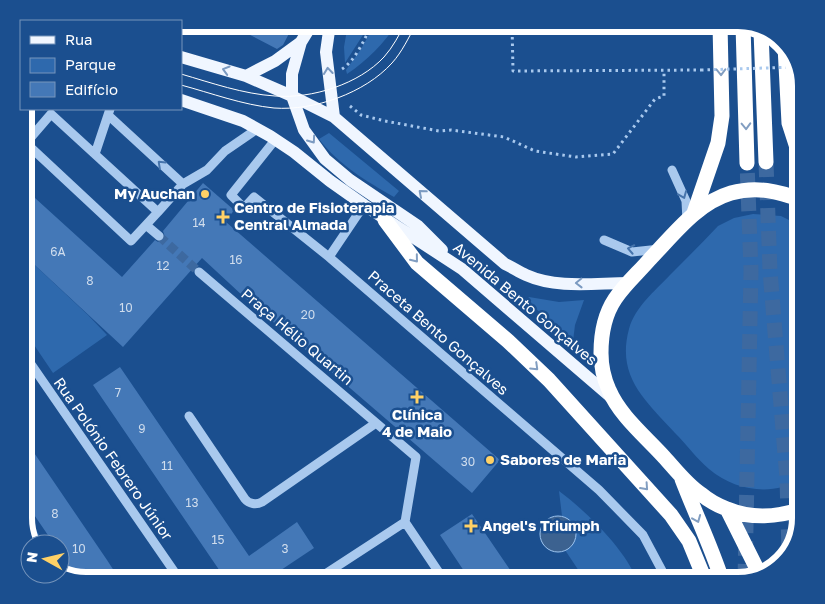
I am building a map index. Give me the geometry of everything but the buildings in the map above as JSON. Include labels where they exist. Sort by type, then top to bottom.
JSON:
[{"type":"highway","points":[[691,217],[718,142],[722,116],[720,32]]},
{"type":"highway","points":[[743,33],[747,163]]},
{"type":"highway","points":[[761,38],[766,162]]},
{"type":"highway","points":[[785,59],[789,124],[792,133]]},
{"type":"highway","points":[[792,197],[763,188],[732,193],[713,200],[691,217],[615,299],[603,332],[601,355],[608,389],[614,400],[626,416],[700,494],[726,509],[746,515],[768,516],[792,512]]},
{"type":"highway","points":[[385,220],[417,263],[508,341],[548,380],[671,515],[689,541],[703,572]]},
{"type":"highway","points":[[679,473],[719,572]]},
{"type":"highway","points":[[726,509],[757,569]]},
{"type":"main road","points":[[307,32],[301,42],[292,74],[292,96],[304,130],[325,159],[350,180],[418,226],[462,269]]},
{"type":"main road","points":[[329,32],[326,52],[334,117]]},
{"type":"main road","points":[[246,76],[275,61],[301,42]]},
{"type":"main road","name":"Avenida Bento Gonçalves","points":[[182,57],[246,76],[334,117],[505,264],[526,275],[544,281],[568,284],[628,283]]},
{"type":"main road","name":"Avenida Bento Gonçalves","points":[[182,100],[228,115],[257,129],[385,220],[462,269],[614,400]]},
{"type":"street","points":[[95,154],[109,112],[183,184]]},
{"type":"street","points":[[33,135],[51,114],[158,212]]},
{"type":"street","points":[[33,150],[131,241],[183,184],[206,170],[226,151],[257,129]]},
{"type":"street","name":"Praceta Bento Gonçalves","points":[[275,140],[231,195],[244,208],[254,197],[329,257],[599,490],[644,535],[663,572]]},
{"type":"street","points":[[672,170],[691,217]]},
{"type":"street","points":[[329,257],[364,205]]},
{"type":"street","points":[[146,224],[159,236]]},
{"type":"street","points":[[604,240],[632,252],[660,249]]},
{"type":"street","name":"Praça Hélio Quartin","points":[[199,272],[416,456],[405,522]]},
{"type":"street","name":"Rua Polónio Febrero Júnior","points":[[33,367],[174,572]]},
{"type":"street","points":[[189,416],[245,499],[254,504],[262,502],[376,423]]},
{"type":"street","points":[[328,572],[405,522],[439,572]]},
{"type":"path","points":[[339,70],[345,67],[354,55],[367,32]]},
{"type":"path","points":[[512,32],[513,71],[701,70],[789,67]]},
{"type":"path","points":[[350,106],[362,115],[394,122],[439,131],[451,130],[504,137],[535,152],[576,157],[612,154],[655,99],[664,96],[664,70]]},
{"type":"green space","points":[[347,32],[365,32],[345,63],[344,47]]},
{"type":"green space","points":[[371,32],[391,32],[375,51],[347,74],[346,70]]},
{"type":"green space","points":[[329,133],[399,191],[394,197],[363,178],[335,157],[319,139]]},
{"type":"green space","points":[[753,214],[781,216],[792,222],[792,484],[778,488],[754,489],[742,486],[730,482],[709,469],[644,399],[630,375],[627,361],[626,346],[629,329],[636,314],[646,300],[718,226],[734,218]]},
{"type":"green space","points":[[33,263],[107,335],[53,373],[33,343]]},
{"type":"green space","points":[[529,297],[559,302],[584,300],[575,325],[573,341],[526,300]]},
{"type":"green space","points":[[559,491],[604,531],[633,572],[580,572],[565,550],[571,546],[568,519],[562,516]]},
{"type":"green space","points":[[33,526],[39,534],[35,534]]},
{"type":"shaded area","points":[[558,516],[570,522],[576,534],[570,546],[558,552],[546,546],[540,534],[546,522]]},
{"type":"tunnel","points":[[766,162],[770,271],[787,479],[789,538]]},
{"type":"tunnel","points":[[745,571],[751,270],[747,163]]},
{"type":"tunnel","points":[[159,236],[199,272]]},
{"type":"tram line","points":[[182,74],[251,93],[275,96],[304,95],[334,88],[362,75],[384,57],[401,32]]},
{"type":"tram line","points":[[182,85],[239,102],[274,108],[289,108],[322,103],[353,91],[381,74],[399,54],[412,32]]},
{"type":"place","name":"My Auchan","points":[[205,194]]},
{"type":"place","name":"Centro de Fisioterapia Central Almada","points":[[223,217]]},
{"type":"place","name":"Clínica 4 de Maio","points":[[417,397]]},
{"type":"place","name":"Sabores de Maria","points":[[490,460]]},
{"type":"place","name":"Angel's Triumph","points":[[471,526]]}]
